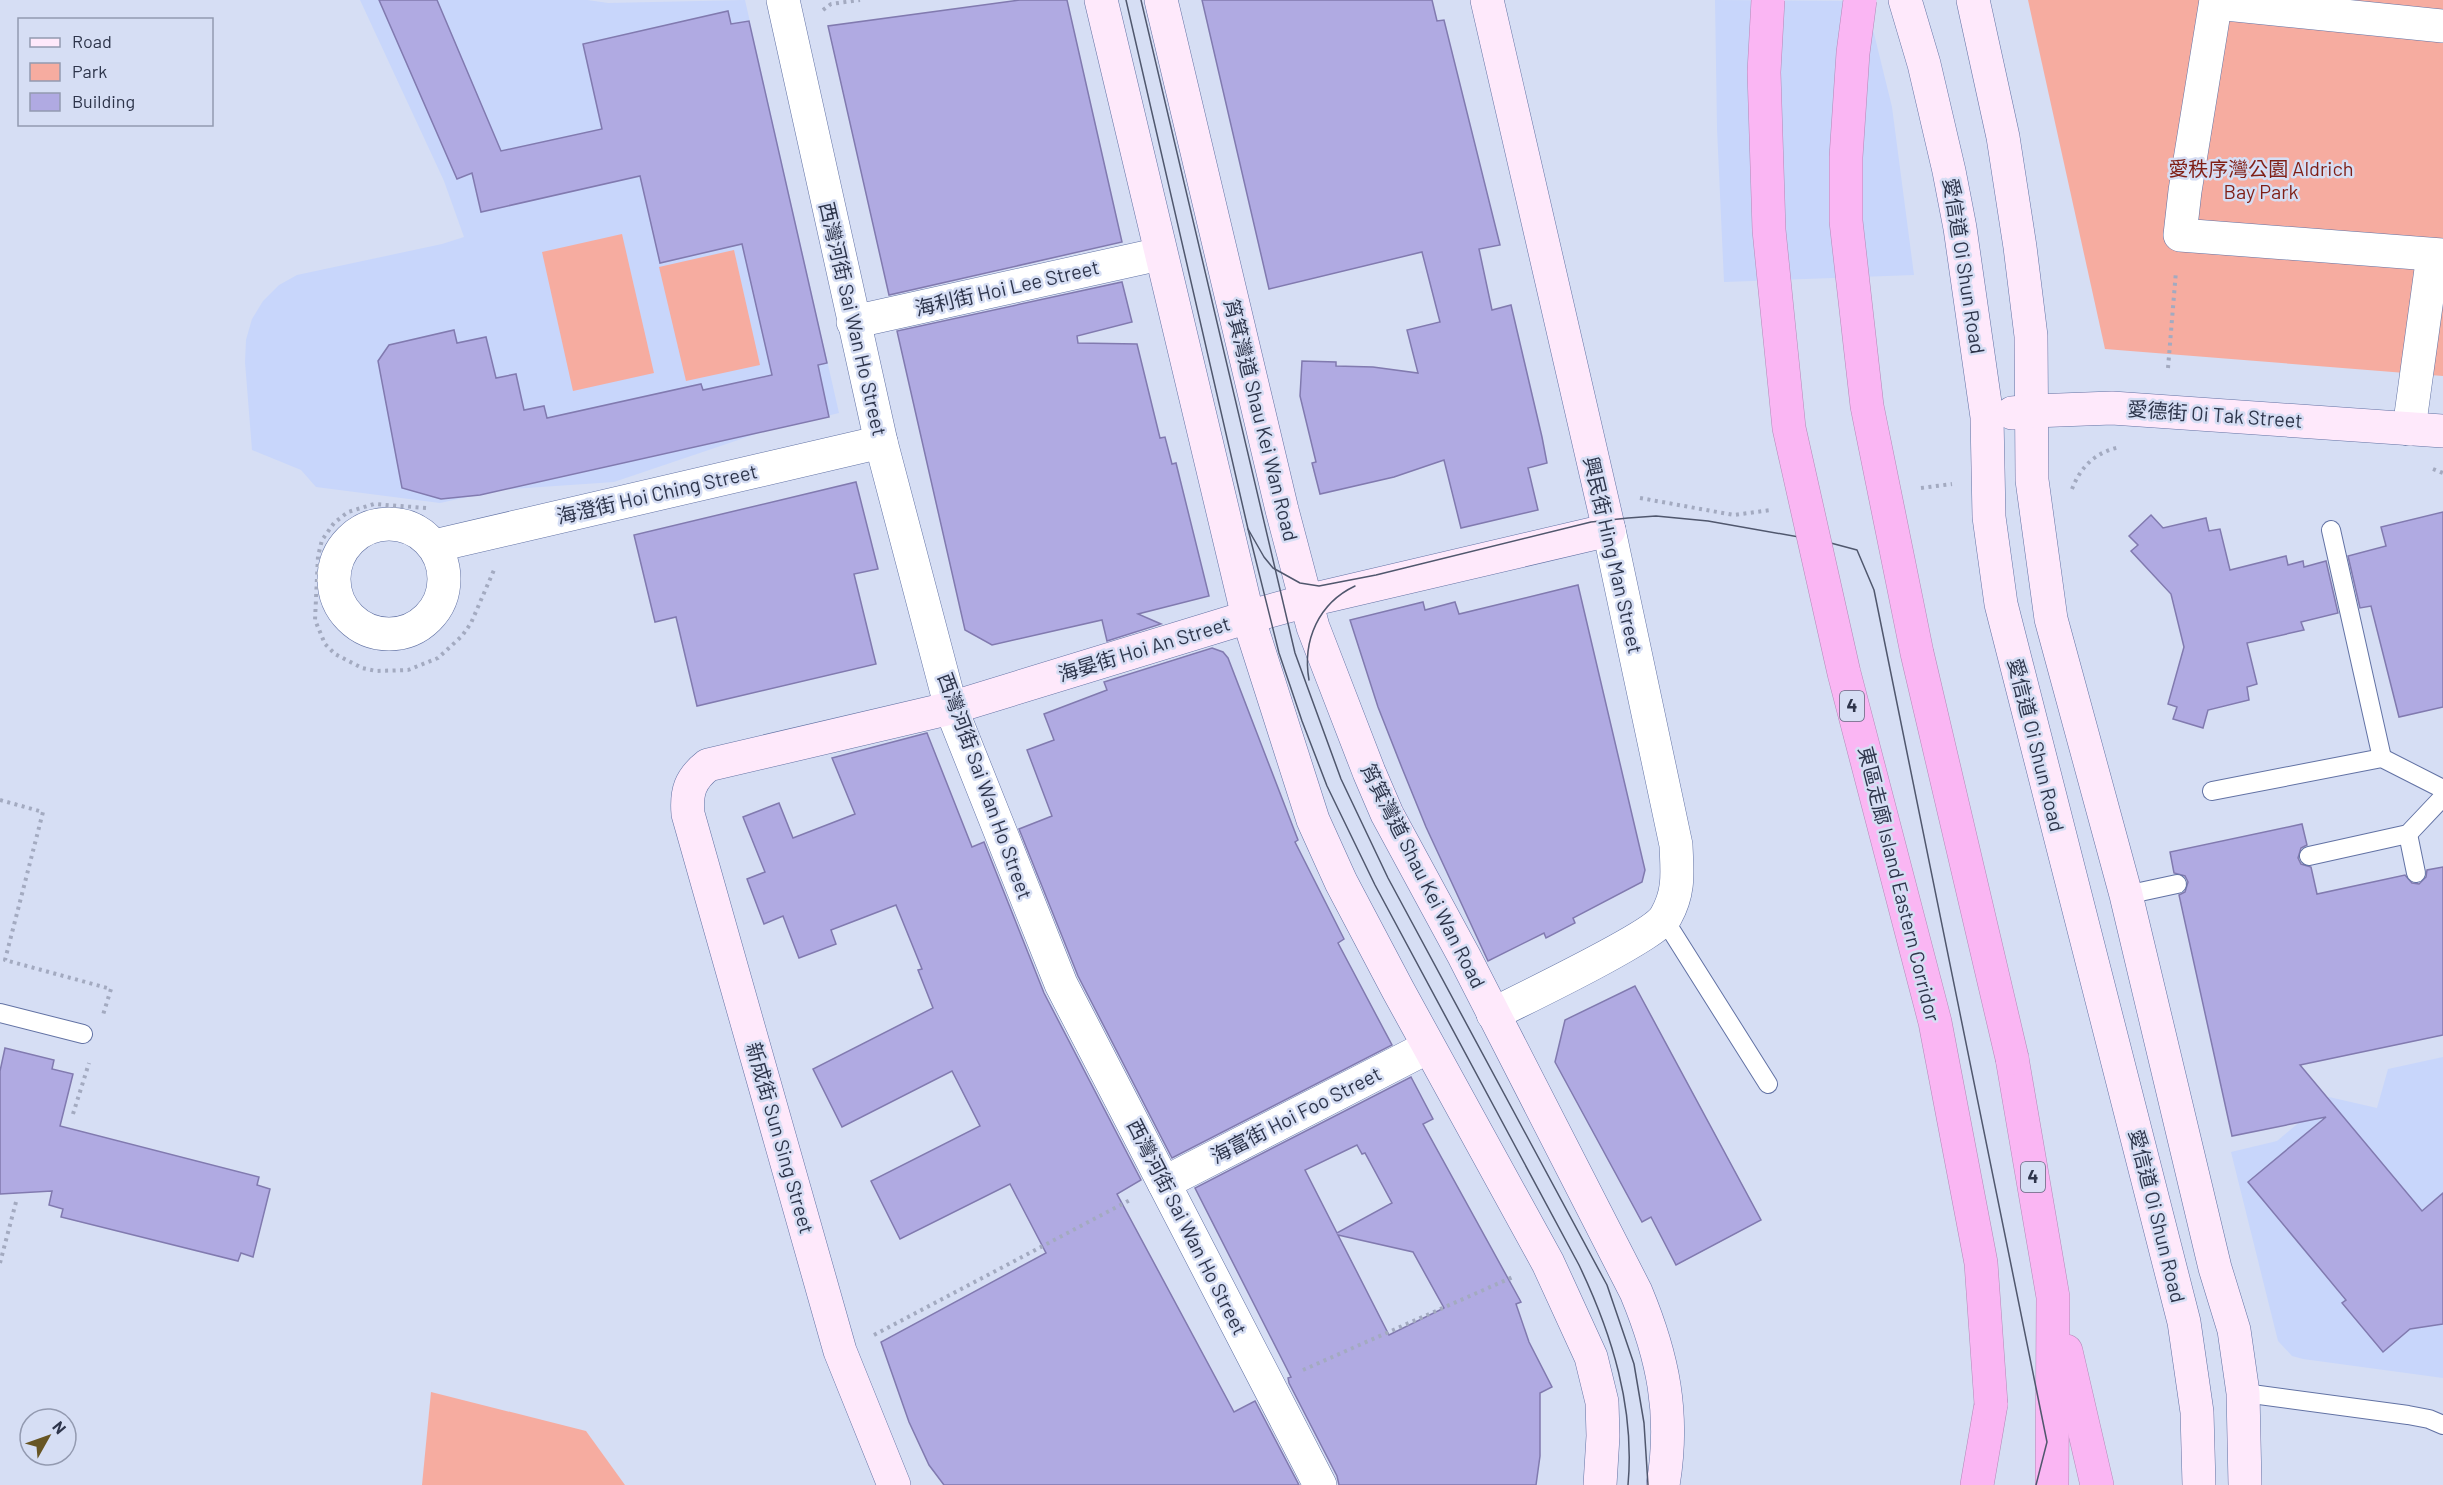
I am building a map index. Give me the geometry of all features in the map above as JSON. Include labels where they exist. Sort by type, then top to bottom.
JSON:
[{"type":"highway","name":"東區走廊 Island Eastern Corridor","points":[[1768,0],[1764,72],[1769,230],[1789,428],[1844,673],[1935,1022],[1981,1263],[1991,1404],[1993,1485]]},
{"type":"highway","name":"4","points":[[1860,0],[1853,53],[1846,157],[1846,221],[1867,406],[1917,653],[2012,1058],[2053,1297],[2052,1485]]},
{"type":"highway","points":[[2053,1297],[2097,1485]]},
{"type":"highway","points":[[1977,1485],[1991,1404]]},
{"type":"main road","points":[[1101,0],[1248,616],[1313,820],[1341,882],[1428,1047],[1548,1263],[1591,1357],[1602,1402],[1603,1436],[1600,1485]]},
{"type":"main road","name":"筲箕灣道 Shau Kei Wan Road","points":[[1161,0],[1279,499],[1306,601],[1360,750],[1383,803],[1636,1292],[1652,1331],[1664,1377],[1668,1422],[1668,1455],[1663,1485]]},
{"type":"main road","name":"興民街 Hing Man Street","points":[[1487,0],[1609,530]]},
{"type":"main road","name":"愛信道 Oi Shun Road","points":[[1905,0],[1924,64],[1949,171],[1964,251],[1986,417],[1989,517],[2001,604],[2184,1322],[2197,1412],[2199,1485]]},
{"type":"main road","points":[[1973,0],[2002,137],[2020,247],[2031,336],[2032,480],[2051,619],[2126,895],[2215,1268],[2234,1330],[2245,1485]]},
{"type":"main road","name":"愛德街 Oi Tak Street","points":[[1986,417],[2033,411],[2112,408],[2443,431]]},
{"type":"main road","name":"海晏街 Hoi An Street","points":[[689,786],[698,772],[708,765],[951,708],[1248,616],[1609,530]]},
{"type":"main road","name":"新成街 Sun Sing Street","points":[[689,786],[688,814],[840,1351],[894,1485]]},
{"type":"street","name":"西灣河街 Sai Wan Ho Street","points":[[783,0],[881,442],[951,708],[1061,984],[1320,1485]]},
{"type":"street","points":[[2409,429],[2438,255],[2180,235],[2216,1],[2443,26]]},
{"type":"street","name":"海利街 Hoi Lee Street","points":[[854,322],[1160,254]]},
{"type":"street","name":"海澄街 Hoi Ching Street","points":[[434,546],[881,442]]},
{"type":"street","name":"興民街 Hing Man Street","points":[[1609,530],[1676,845],[1677,889],[1665,919]]},
{"type":"street","points":[[1493,1014],[1624,946],[1665,919]]},
{"type":"street","name":"海富街 Hoi Foo Street","points":[[1164,1183],[1428,1047]]},
{"type":"lane","points":[[2331,530],[2382,758]]},
{"type":"lane","points":[[2212,792],[2382,758],[2443,789]]},
{"type":"lane","points":[[2309,856],[2408,834],[2443,797]]},
{"type":"lane","points":[[2408,834],[2416,873]]},
{"type":"lane","points":[[2126,895],[2177,884]]},
{"type":"lane","points":[[1665,919],[1768,1084]]},
{"type":"lane","points":[[0,1012],[83,1034]]},
{"type":"lane","points":[[2240,1392],[2408,1415],[2443,1425]]},
{"type":"path","points":[[818,15],[831,4],[860,0]]},
{"type":"path","points":[[2169,368],[2180,235]]},
{"type":"path","points":[[0,800],[43,812],[5,960],[111,989],[101,1023]]},
{"type":"path","points":[[73,1114],[90,1057]]},
{"type":"path","points":[[868,1339],[1134,1198]]},
{"type":"path","points":[[0,1263],[16,1202]]},
{"type":"path","points":[[1296,1373],[1518,1275]]},
{"type":"shaded area","points":[[360,0],[587,0],[608,3],[745,0],[839,413],[765,431],[614,482],[499,490],[440,503],[316,487],[301,470],[252,450],[245,362],[246,340],[252,319],[263,301],[279,285],[297,275],[442,244],[464,237],[444,181]]},
{"type":"shaded area","points":[[1715,0],[1866,1],[1892,107],[1914,275],[1724,282],[1717,129]]},
{"type":"shaded area","points":[[2443,1057],[2443,1378],[2292,1356],[2278,1341],[2231,1152],[2277,1141],[2329,1097],[2377,1108],[2388,1069]]},
{"type":"green space","name":"愛秩序灣公園 Aldrich Bay Park","points":[[2028,0],[2443,0],[2443,376],[2105,349]]},
{"type":"green space","points":[[622,234],[654,373],[573,391],[542,252]]},
{"type":"green space","points":[[734,250],[760,365],[686,381],[659,267]]},
{"type":"green space","points":[[431,1392],[586,1431],[625,1485],[422,1485]]},
{"type":"building","points":[[379,0],[437,0],[501,151],[602,129],[583,44],[728,11],[731,24],[749,21],[827,363],[818,365],[829,417],[480,495],[441,499],[402,488],[378,361],[389,345],[454,330],[457,343],[486,337],[496,378],[516,374],[524,410],[544,406],[547,418],[701,384],[703,390],[772,375],[742,244],[660,263],[640,176],[481,212],[472,173],[457,179]]},
{"type":"building","points":[[1020,0],[1067,0],[1122,242],[889,295],[828,26]]},
{"type":"building","points":[[1202,0],[1432,0],[1437,21],[1444,20],[1500,245],[1479,249],[1492,310],[1511,305],[1542,437],[1547,463],[1528,468],[1538,510],[1461,528],[1444,460],[1394,477],[1320,494],[1312,463],[1316,462],[1300,396],[1302,361],[1336,362],[1336,366],[1373,367],[1418,373],[1407,330],[1440,322],[1422,252],[1269,289]]},
{"type":"building","points":[[1122,282],[1132,322],[1077,336],[1078,343],[1137,344],[1160,438],[1165,437],[1172,464],[1176,463],[1209,596],[1138,614],[1161,624],[1107,641],[1102,620],[992,645],[965,630],[897,331]]},
{"type":"building","points":[[856,482],[878,569],[854,574],[876,664],[697,706],[676,617],[655,622],[634,535]]},
{"type":"building","points":[[2443,512],[2443,707],[2399,717],[2371,606],[2360,608],[2348,556],[2386,546],[2381,527]]},
{"type":"building","points":[[2151,515],[2163,528],[2206,518],[2209,531],[2220,529],[2230,570],[2286,556],[2288,565],[2303,561],[2304,567],[2326,561],[2338,613],[2301,622],[2304,630],[2247,643],[2257,684],[2247,687],[2249,700],[2208,710],[2203,728],[2173,719],[2177,707],[2168,704],[2184,647],[2171,594],[2131,551],[2138,545],[2129,536]]},
{"type":"building","points":[[1578,585],[1645,870],[1642,882],[1573,918],[1575,923],[1546,938],[1544,933],[1488,961],[1426,827],[1402,768],[1378,707],[1350,620],[1423,602],[1425,610],[1455,602],[1459,614]]},
{"type":"building","points":[[1212,648],[1223,652],[1228,658],[1298,840],[1295,842],[1344,939],[1338,943],[1392,1045],[1172,1158],[1078,976],[1019,829],[1052,816],[1027,750],[1054,740],[1044,714],[1107,690],[1104,682]]},
{"type":"building","points":[[927,733],[972,847],[984,842],[1044,993],[1141,1180],[1117,1194],[1234,1412],[1255,1401],[1299,1485],[944,1485],[929,1465],[909,1422],[881,1342],[1046,1253],[1010,1184],[900,1239],[871,1181],[980,1126],[952,1071],[842,1127],[813,1069],[933,1008],[918,970],[922,969],[896,905],[831,930],[836,944],[799,958],[783,916],[764,924],[747,879],[765,872],[743,817],[779,803],[793,838],[855,814],[832,758]]},
{"type":"building","points":[[2302,824],[2307,845],[2301,848],[2298,858],[2301,864],[2311,867],[2317,894],[2405,875],[2412,883],[2419,884],[2426,877],[2427,870],[2443,867],[2443,1035],[2300,1065],[2422,1211],[2443,1193],[2443,1324],[2410,1329],[2383,1352],[2342,1303],[2346,1300],[2248,1182],[2326,1117],[2232,1136],[2179,895],[2185,892],[2188,882],[2185,876],[2174,873],[2170,852]]},
{"type":"building","points":[[1635,986],[1761,1220],[1676,1265],[1651,1217],[1642,1222],[1555,1062],[1565,1020]]},
{"type":"building","points":[[5,1048],[54,1060],[52,1069],[73,1074],[60,1126],[259,1177],[257,1185],[270,1189],[253,1257],[241,1253],[238,1261],[61,1217],[63,1209],[49,1205],[52,1191],[0,1194],[0,1071]]},
{"type":"building","points":[[1411,1077],[1433,1119],[1423,1124],[1521,1302],[1516,1304],[1529,1342],[1552,1387],[1540,1393],[1540,1456],[1536,1485],[1339,1485],[1337,1476],[1289,1383],[1288,1378],[1291,1377],[1195,1188]],"holes":[[[1357,1145],[1362,1154],[1365,1153],[1392,1203],[1337,1233],[1305,1170]],[[1338,1235],[1413,1252],[1444,1308],[1389,1335]]]},
{"type":"tram line","points":[[1126,0],[1248,529],[1279,653],[1327,786],[1375,885],[1591,1291],[1611,1345],[1624,1400],[1628,1428],[1628,1485]]},
{"type":"tram line","points":[[1141,0],[1295,653],[1341,779],[1388,878],[1607,1285],[1634,1364],[1644,1423],[1648,1485]]},
{"type":"tram line","points":[[1248,529],[1273,568],[1300,583],[1319,586],[1376,575],[1591,522],[1656,516],[1708,521],[1827,542],[1857,550],[1874,590],[2047,1442],[2036,1485]]},
{"type":"tram line","points":[[1309,680],[1308,651],[1316,624],[1332,602],[1355,586]]}]
